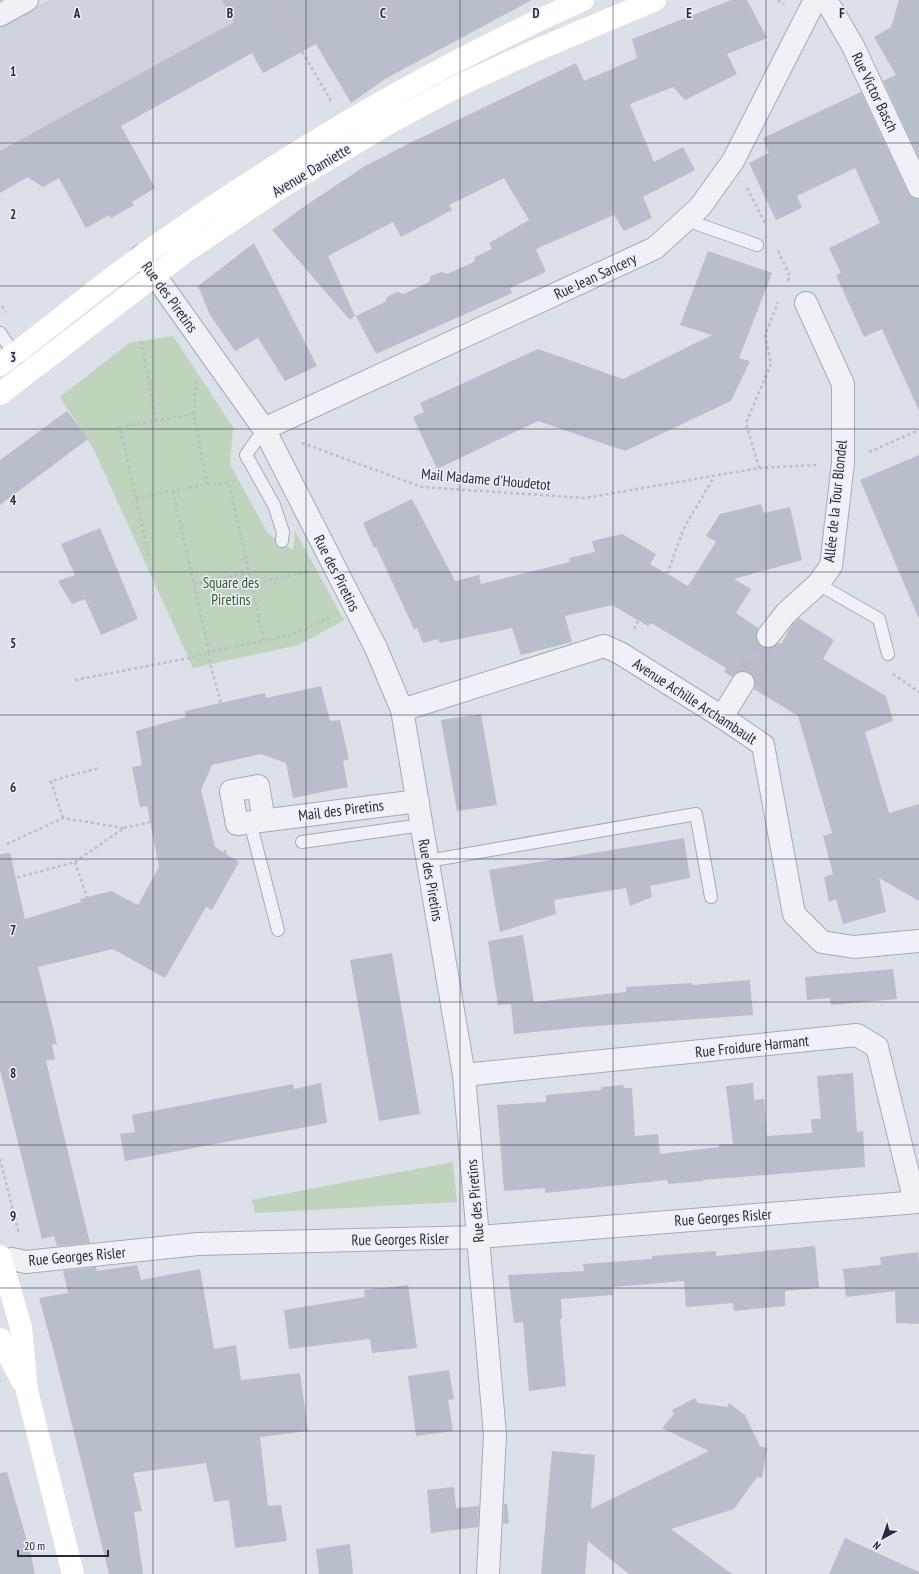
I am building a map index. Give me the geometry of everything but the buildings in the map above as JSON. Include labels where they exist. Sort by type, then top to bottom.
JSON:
[{"type":"main road","name":"Avenue Damiette","points":[[7,360],[141,256],[262,174],[344,124],[444,69],[583,0]]},
{"type":"main road","name":"Avenue Damiette","points":[[0,394],[154,275],[280,188],[389,123],[460,85],[655,0]]},
{"type":"main road","points":[[1,1259],[21,1327],[27,1391],[72,1574]]},
{"type":"main road","points":[[0,1339],[27,1391]]},
{"type":"street","points":[[0,15],[27,0]]},
{"type":"street","name":"Rue Jean Sancery","points":[[264,429],[655,248],[700,207],[733,161],[816,0]]},
{"type":"street","name":"Rue Victor Basch","points":[[826,0],[853,46],[919,187]]},
{"type":"street","name":"Rue des Piretins","points":[[141,256],[264,429],[376,648],[402,710],[464,1075],[496,1435],[488,1574]]},
{"type":"street","name":"Allée de la Tour Blondel","points":[[768,636],[786,613],[818,584],[831,566],[842,463],[843,384],[806,303]]},
{"type":"street","name":"Avenue Achille Archambault","points":[[402,710],[604,646],[620,653],[722,717],[763,745],[794,914],[822,942],[854,947],[919,941]]},
{"type":"street","points":[[722,717],[743,683]]},
{"type":"street","name":"Mail des Piretins","points":[[257,821],[418,801]]},
{"type":"street","name":"Rue Froidure Harmant","points":[[464,1075],[857,1036],[877,1047],[917,1202]]},
{"type":"street","name":"Rue Georges Risler","points":[[1,1259],[12,1259],[26,1262],[198,1244],[479,1237],[917,1202]]},
{"type":"lane","points":[[686,220],[757,245]]},
{"type":"lane","points":[[0,333],[7,360],[27,373]]},
{"type":"lane","points":[[264,429],[246,455],[274,505],[284,532],[282,541]]},
{"type":"lane","points":[[818,584],[879,619],[888,654]]},
{"type":"lane","points":[[428,861],[696,814],[711,898]]},
{"type":"lane","points":[[257,821],[278,930]]},
{"type":"lane","points":[[302,842],[422,825]]},
{"type":"path","points":[[272,0],[344,124]]},
{"type":"path","points":[[733,161],[767,227]]},
{"type":"path","points":[[777,248],[790,276],[784,289]]},
{"type":"path","points":[[759,468],[746,423],[771,364],[765,335],[781,295]]},
{"type":"path","points":[[141,341],[156,420]]},
{"type":"path","points":[[196,379],[194,414],[207,484]]},
{"type":"path","points":[[150,560],[120,427],[194,414]]},
{"type":"path","name":"Mail Madame d'Houdetot","points":[[264,429],[422,487],[585,498],[759,468],[842,463],[919,430]]},
{"type":"path","points":[[667,574],[684,528],[714,476]]},
{"type":"path","points":[[136,498],[207,484],[229,483],[264,641]]},
{"type":"path","points":[[173,491],[209,652],[210,664],[221,703]]},
{"type":"path","points":[[252,584],[310,572]]},
{"type":"path","points":[[194,584],[249,573]]},
{"type":"path","points":[[75,680],[188,658],[209,652],[292,635],[333,615]]},
{"type":"path","points":[[63,818],[51,781],[98,768]]},
{"type":"path","points":[[7,844],[63,818],[124,828],[150,822]]},
{"type":"path","points":[[16,878],[76,862],[124,828]]},
{"type":"path","points":[[76,862],[87,897]]},
{"type":"shaded area","points":[[48,0],[260,0],[292,57],[263,73],[252,53],[121,126],[155,188],[132,201],[134,205],[111,218],[109,215],[86,228],[59,178],[44,186],[38,184],[33,175],[0,193],[0,28]]},
{"type":"green space","name":"Square des Piretins","points":[[173,336],[233,427],[230,464],[268,534],[293,550],[295,531],[344,620],[299,645],[193,668],[94,450],[60,397],[129,343]]},
{"type":"green space","points":[[453,1162],[457,1202],[255,1213],[252,1200]]},
{"type":"tunnel","points":[[743,683],[768,636]]}]
